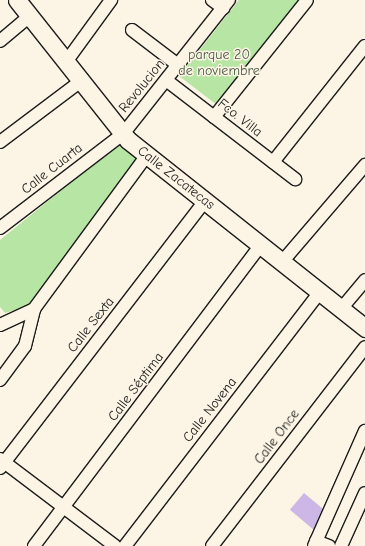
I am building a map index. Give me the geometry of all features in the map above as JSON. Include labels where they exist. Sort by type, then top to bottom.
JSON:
[{"type":"street","points":[[66,62],[111,0]]},
{"type":"street","points":[[212,0],[226,4]]},
{"type":"street","points":[[214,117],[307,0]]},
{"type":"street","name":"Revolucion","points":[[123,134],[226,4]]},
{"type":"street","points":[[0,41],[22,5]]},
{"type":"street","name":"Calle Zacatecas","points":[[22,5],[123,134],[147,155],[365,328]]},
{"type":"street","points":[[132,30],[178,65]]},
{"type":"street","points":[[273,162],[365,46]]},
{"type":"street","points":[[0,142],[81,80]]},
{"type":"street","name":"Fco. Villa","points":[[166,80],[295,179]]},
{"type":"street","name":"Calle Cuarta","points":[[0,228],[123,134]]},
{"type":"street","points":[[0,380],[25,346],[34,309],[147,155]]},
{"type":"street","points":[[282,262],[365,165]]},
{"type":"street","name":"Calle Sexta","points":[[1,463],[205,201]]},
{"type":"street","name":"Calle Séptima","points":[[34,546],[65,508],[261,245]]},
{"type":"street","points":[[341,309],[365,280]]},
{"type":"street","name":"Calle Novena","points":[[125,546],[320,292]]},
{"type":"street","points":[[0,325],[34,309]]},
{"type":"street","name":"Calle Once","points":[[212,546],[365,347]]},
{"type":"street","points":[[329,546],[315,543],[365,430]]},
{"type":"street","points":[[1,463],[65,508],[115,546]]},
{"type":"street","points":[[341,546],[365,492]]},
{"type":"green space","name":"parque 20 de noviembre","points":[[239,0],[300,0],[217,105],[179,76]]},
{"type":"green space","points":[[121,142],[141,160],[30,306],[5,313],[0,307],[0,240]]},
{"type":"building","points":[[304,493],[329,514],[315,531],[290,510]]}]
